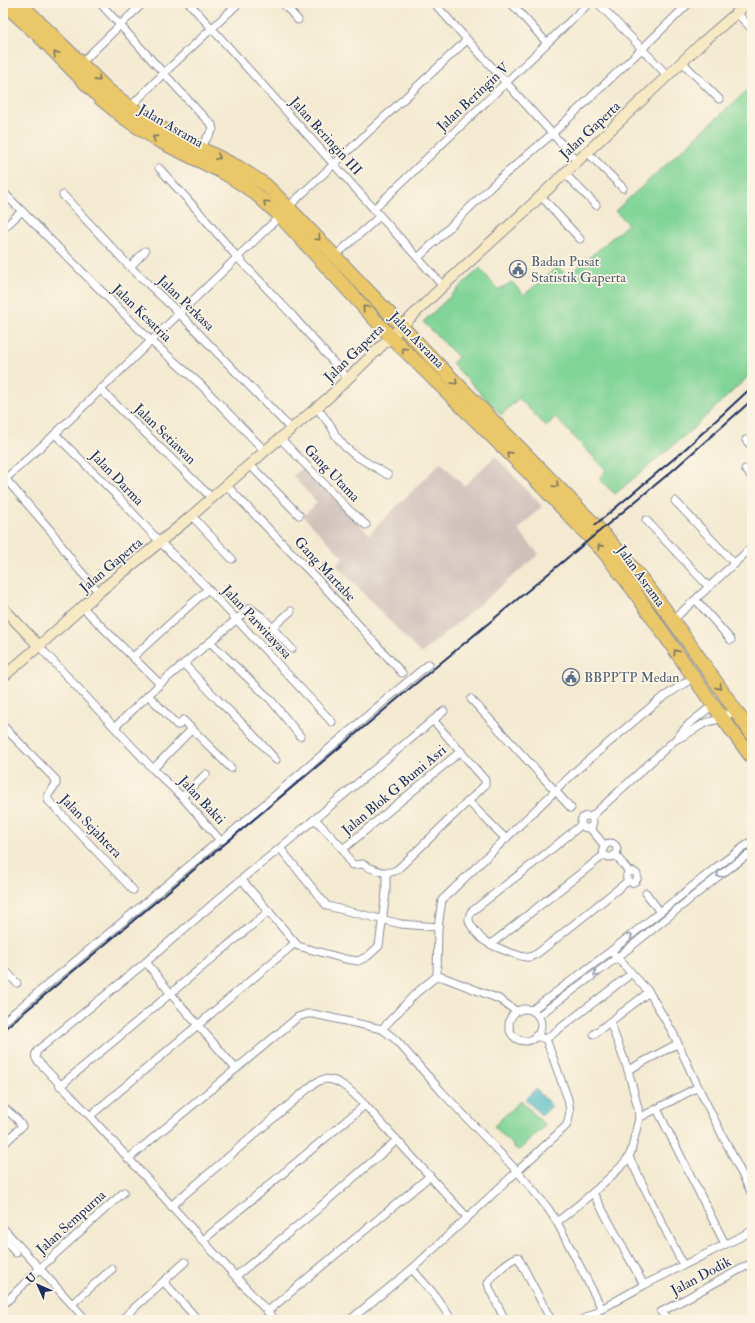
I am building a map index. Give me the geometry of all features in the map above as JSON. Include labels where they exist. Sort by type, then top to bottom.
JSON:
[{"type":"highway","name":"Jalan Asrama","points":[[3,3],[38,35],[101,99],[124,118],[159,141],[224,173],[284,211],[335,256],[401,326],[601,531],[623,556],[672,621],[752,734]]},
{"type":"highway","name":"Jalan Asrama","points":[[20,3],[110,91],[130,108],[166,131],[238,167],[266,185],[284,211],[391,337],[528,472],[603,551],[634,591],[688,680],[724,718],[752,758]]},
{"type":"street","points":[[100,3],[212,125],[212,129],[200,148]]},
{"type":"street","points":[[81,63],[142,3]]},
{"type":"street","name":"Jalan Beringin III","points":[[189,3],[443,286]]},
{"type":"street","points":[[130,108],[164,73],[239,3]]},
{"type":"street","points":[[283,3],[298,20]]},
{"type":"street","points":[[434,3],[577,161]]},
{"type":"street","points":[[511,3],[547,43]]},
{"type":"street","name":"Jalan Beringin V","points":[[374,209],[589,3]]},
{"type":"street","points":[[598,3],[668,76]]},
{"type":"street","points":[[418,258],[496,182],[552,134],[642,50],[689,3]]},
{"type":"street","points":[[745,6],[752,29]]},
{"type":"street","name":"Jalan Gaperta","points":[[3,677],[83,608],[99,592],[192,516],[348,380],[443,286],[541,196],[682,62],[745,6]]},
{"type":"street","points":[[99,592],[76,566],[52,531],[4,479],[55,434],[100,389],[180,314],[284,211],[467,40]]},
{"type":"street","points":[[682,62],[720,99]]},
{"type":"street","points":[[587,152],[623,188]]},
{"type":"street","points":[[159,168],[237,257],[292,315],[348,380]]},
{"type":"street","points":[[564,173],[596,205]]},
{"type":"street","name":"Jalan Kesatria","points":[[3,192],[151,341],[200,384],[265,451]]},
{"type":"street","name":"Jalan Perkasa","points":[[63,194],[130,267],[180,314],[291,429]]},
{"type":"street","points":[[541,196],[580,239]]},
{"type":"street","points":[[3,229],[22,211]]},
{"type":"street","points":[[335,256],[380,216]]},
{"type":"street","points":[[130,267],[145,251]]},
{"type":"street","name":"Jalan Setiawan","points":[[100,389],[212,498]]},
{"type":"street","points":[[321,404],[336,436],[345,447],[356,456],[388,474]]},
{"type":"street","name":"Jalan Darma","points":[[55,434],[118,497],[160,542]]},
{"type":"street","name":"Gang Utama","points":[[280,438],[350,511],[366,525]]},
{"type":"street","points":[[746,440],[752,447]]},
{"type":"street","points":[[250,465],[299,515]]},
{"type":"street","points":[[745,469],[752,478]]},
{"type":"street","name":"Gang Martabe","points":[[226,485],[318,580],[402,673]]},
{"type":"street","points":[[676,501],[734,564]]},
{"type":"street","points":[[192,516],[232,559]]},
{"type":"street","points":[[646,520],[709,587]]},
{"type":"street","name":"Jalan Parwitayasa","points":[[160,542],[237,619],[332,722]]},
{"type":"street","points":[[672,621],[752,547]]},
{"type":"street","points":[[133,657],[208,589]]},
{"type":"street","points":[[696,600],[731,640]]},
{"type":"street","name":"Jalan Bakti","points":[[3,608],[153,769],[182,797],[220,840],[3,1022]]},
{"type":"street","points":[[83,608],[160,684]]},
{"type":"street","points":[[115,727],[160,684],[250,608],[261,616],[292,649]]},
{"type":"street","points":[[272,628],[291,611]]},
{"type":"street","points":[[210,642],[268,697],[300,736]]},
{"type":"street","points":[[184,664],[248,729],[276,760]]},
{"type":"street","points":[[220,840],[223,840],[429,664]]},
{"type":"street","points":[[382,1029],[416,993],[437,976],[438,927],[442,900],[579,768],[659,700],[688,680]]},
{"type":"street","points":[[148,695],[176,724],[179,724],[183,720],[230,768]]},
{"type":"street","points":[[471,699],[571,808]]},
{"type":"street","points":[[591,817],[676,739],[683,730],[713,705]]},
{"type":"street","points":[[676,739],[705,723],[724,718],[735,710]]},
{"type":"street","points":[[275,1320],[90,1116],[60,1086],[36,1058],[36,1054],[38,1050],[146,962],[444,711]]},
{"type":"street","points":[[700,715],[705,723]]},
{"type":"street","points":[[315,819],[343,849],[352,865],[363,864],[370,869],[391,873],[398,869],[484,786],[486,782],[433,720]]},
{"type":"street","name":"Jalan Sejahtera","points":[[3,726],[56,780],[56,784],[48,794],[48,800],[133,890]]},
{"type":"street","points":[[153,769],[192,729]]},
{"type":"street","name":"Jalan Blok G Bumi Asri","points":[[343,849],[461,751]]},
{"type":"street","points":[[182,797],[206,774]]},
{"type":"street","points":[[468,801],[506,839]]},
{"type":"street","points":[[591,817],[584,816],[581,821],[581,825],[471,912],[468,919],[471,925],[482,939],[491,944],[527,957],[534,955],[628,881]]},
{"type":"street","points":[[590,828],[594,823],[591,817]]},
{"type":"street","points":[[581,825],[585,828],[590,828],[605,846]]},
{"type":"street","points":[[532,1010],[611,951],[749,843]]},
{"type":"street","points":[[605,846],[608,844],[614,845],[616,851],[615,854],[629,872]]},
{"type":"street","points":[[604,855],[603,852],[605,846]]},
{"type":"street","points":[[280,848],[327,906],[401,924],[438,927]]},
{"type":"street","points":[[538,1016],[618,957],[751,852]]},
{"type":"street","points":[[604,855],[612,857],[615,854]]},
{"type":"street","points":[[491,944],[604,855]]},
{"type":"street","points":[[732,855],[737,862]]},
{"type":"street","points":[[242,880],[294,943],[301,947],[358,961],[368,956],[379,946],[383,920],[386,872]]},
{"type":"street","points":[[628,881],[627,876],[629,872]]},
{"type":"street","points":[[628,881],[634,883],[638,878],[635,872],[629,872]]},
{"type":"street","points":[[646,892],[660,912]]},
{"type":"street","points":[[60,1086],[269,911]]},
{"type":"street","points":[[90,1116],[294,943]]},
{"type":"street","points":[[611,951],[649,992],[673,1033],[698,1087],[752,1194]]},
{"type":"street","points":[[146,962],[171,994],[236,1068]]},
{"type":"street","points":[[3,968],[17,983]]},
{"type":"street","points":[[437,976],[499,999],[516,1011]]},
{"type":"street","points":[[546,1039],[627,977]]},
{"type":"street","points":[[594,1034],[649,992]]},
{"type":"street","points":[[536,1036],[540,1027],[538,1016],[532,1010],[526,1009],[516,1011],[510,1019],[510,1030],[512,1034],[521,1040],[526,1040],[536,1036],[546,1039]]},
{"type":"street","points":[[128,1159],[236,1068],[302,1015],[314,1014],[382,1029],[396,1040],[442,1092],[518,1172],[547,1207],[557,1222],[602,1309]]},
{"type":"street","points":[[557,1222],[593,1193],[622,1166],[629,1157],[639,1118],[638,1108],[628,1070],[610,1022]]},
{"type":"street","points":[[350,1320],[412,1269],[467,1217],[564,1130],[568,1122],[570,1111],[568,1098],[546,1039]]},
{"type":"street","points":[[628,1070],[677,1044]]},
{"type":"street","points":[[171,1206],[304,1092],[321,1080],[329,1080],[341,1083],[348,1088],[467,1217]]},
{"type":"street","points":[[639,1118],[698,1087]]},
{"type":"street","points":[[202,1241],[365,1106]]},
{"type":"street","points":[[3,1107],[22,1124],[22,1126],[3,1146]]},
{"type":"street","points":[[657,1109],[725,1244]]},
{"type":"street","points":[[236,1276],[314,1212],[397,1140]]},
{"type":"street","points":[[629,1157],[683,1265]]},
{"type":"street","points":[[268,1311],[430,1176]]},
{"type":"street","name":"Jalan Sempurna","points":[[3,1305],[39,1268],[124,1192]]},
{"type":"street","points":[[593,1193],[644,1285]]},
{"type":"street","points":[[3,1228],[86,1320]]},
{"type":"street","points":[[582,1320],[644,1285],[752,1231]]},
{"type":"street","points":[[3,1238],[16,1253]]},
{"type":"street","points":[[505,1320],[488,1285],[491,1278],[509,1262],[518,1257],[551,1320]]},
{"type":"street","points":[[121,1320],[185,1262]]},
{"type":"street","name":"Jalan Dodik","points":[[669,1320],[662,1312],[752,1263]]},
{"type":"street","points":[[72,1304],[112,1269]]},
{"type":"street","points":[[412,1269],[433,1293],[450,1319]]},
{"type":"street","points":[[164,1282],[198,1320]]},
{"type":"shaded area","points":[[495,456],[542,506],[518,530],[539,554],[421,654],[336,565],[344,558],[303,516],[317,503],[293,476],[305,465],[369,534],[441,462],[464,486]]},
{"type":"green space","points":[[752,86],[752,373],[690,431],[615,494],[599,479],[606,470],[555,417],[546,427],[519,398],[501,415],[452,363],[458,357],[423,322],[480,268],[498,290],[512,282],[524,295],[557,267],[568,276],[628,224],[615,211]]},
{"type":"green space","points":[[521,1100],[545,1126],[518,1151],[494,1126]]},
{"type":"water","points":[[536,1089],[552,1106],[542,1116],[525,1099]]},
{"type":"railway","points":[[595,525],[683,451],[752,387]]},
{"type":"railway","points":[[3,1030],[408,690],[672,471],[752,400]]},
{"type":"place","name":"Badan Pusat Statistik Gaperta","points":[[518,269]]},
{"type":"place","name":"BBPPTP Medan","points":[[571,677]]}]
